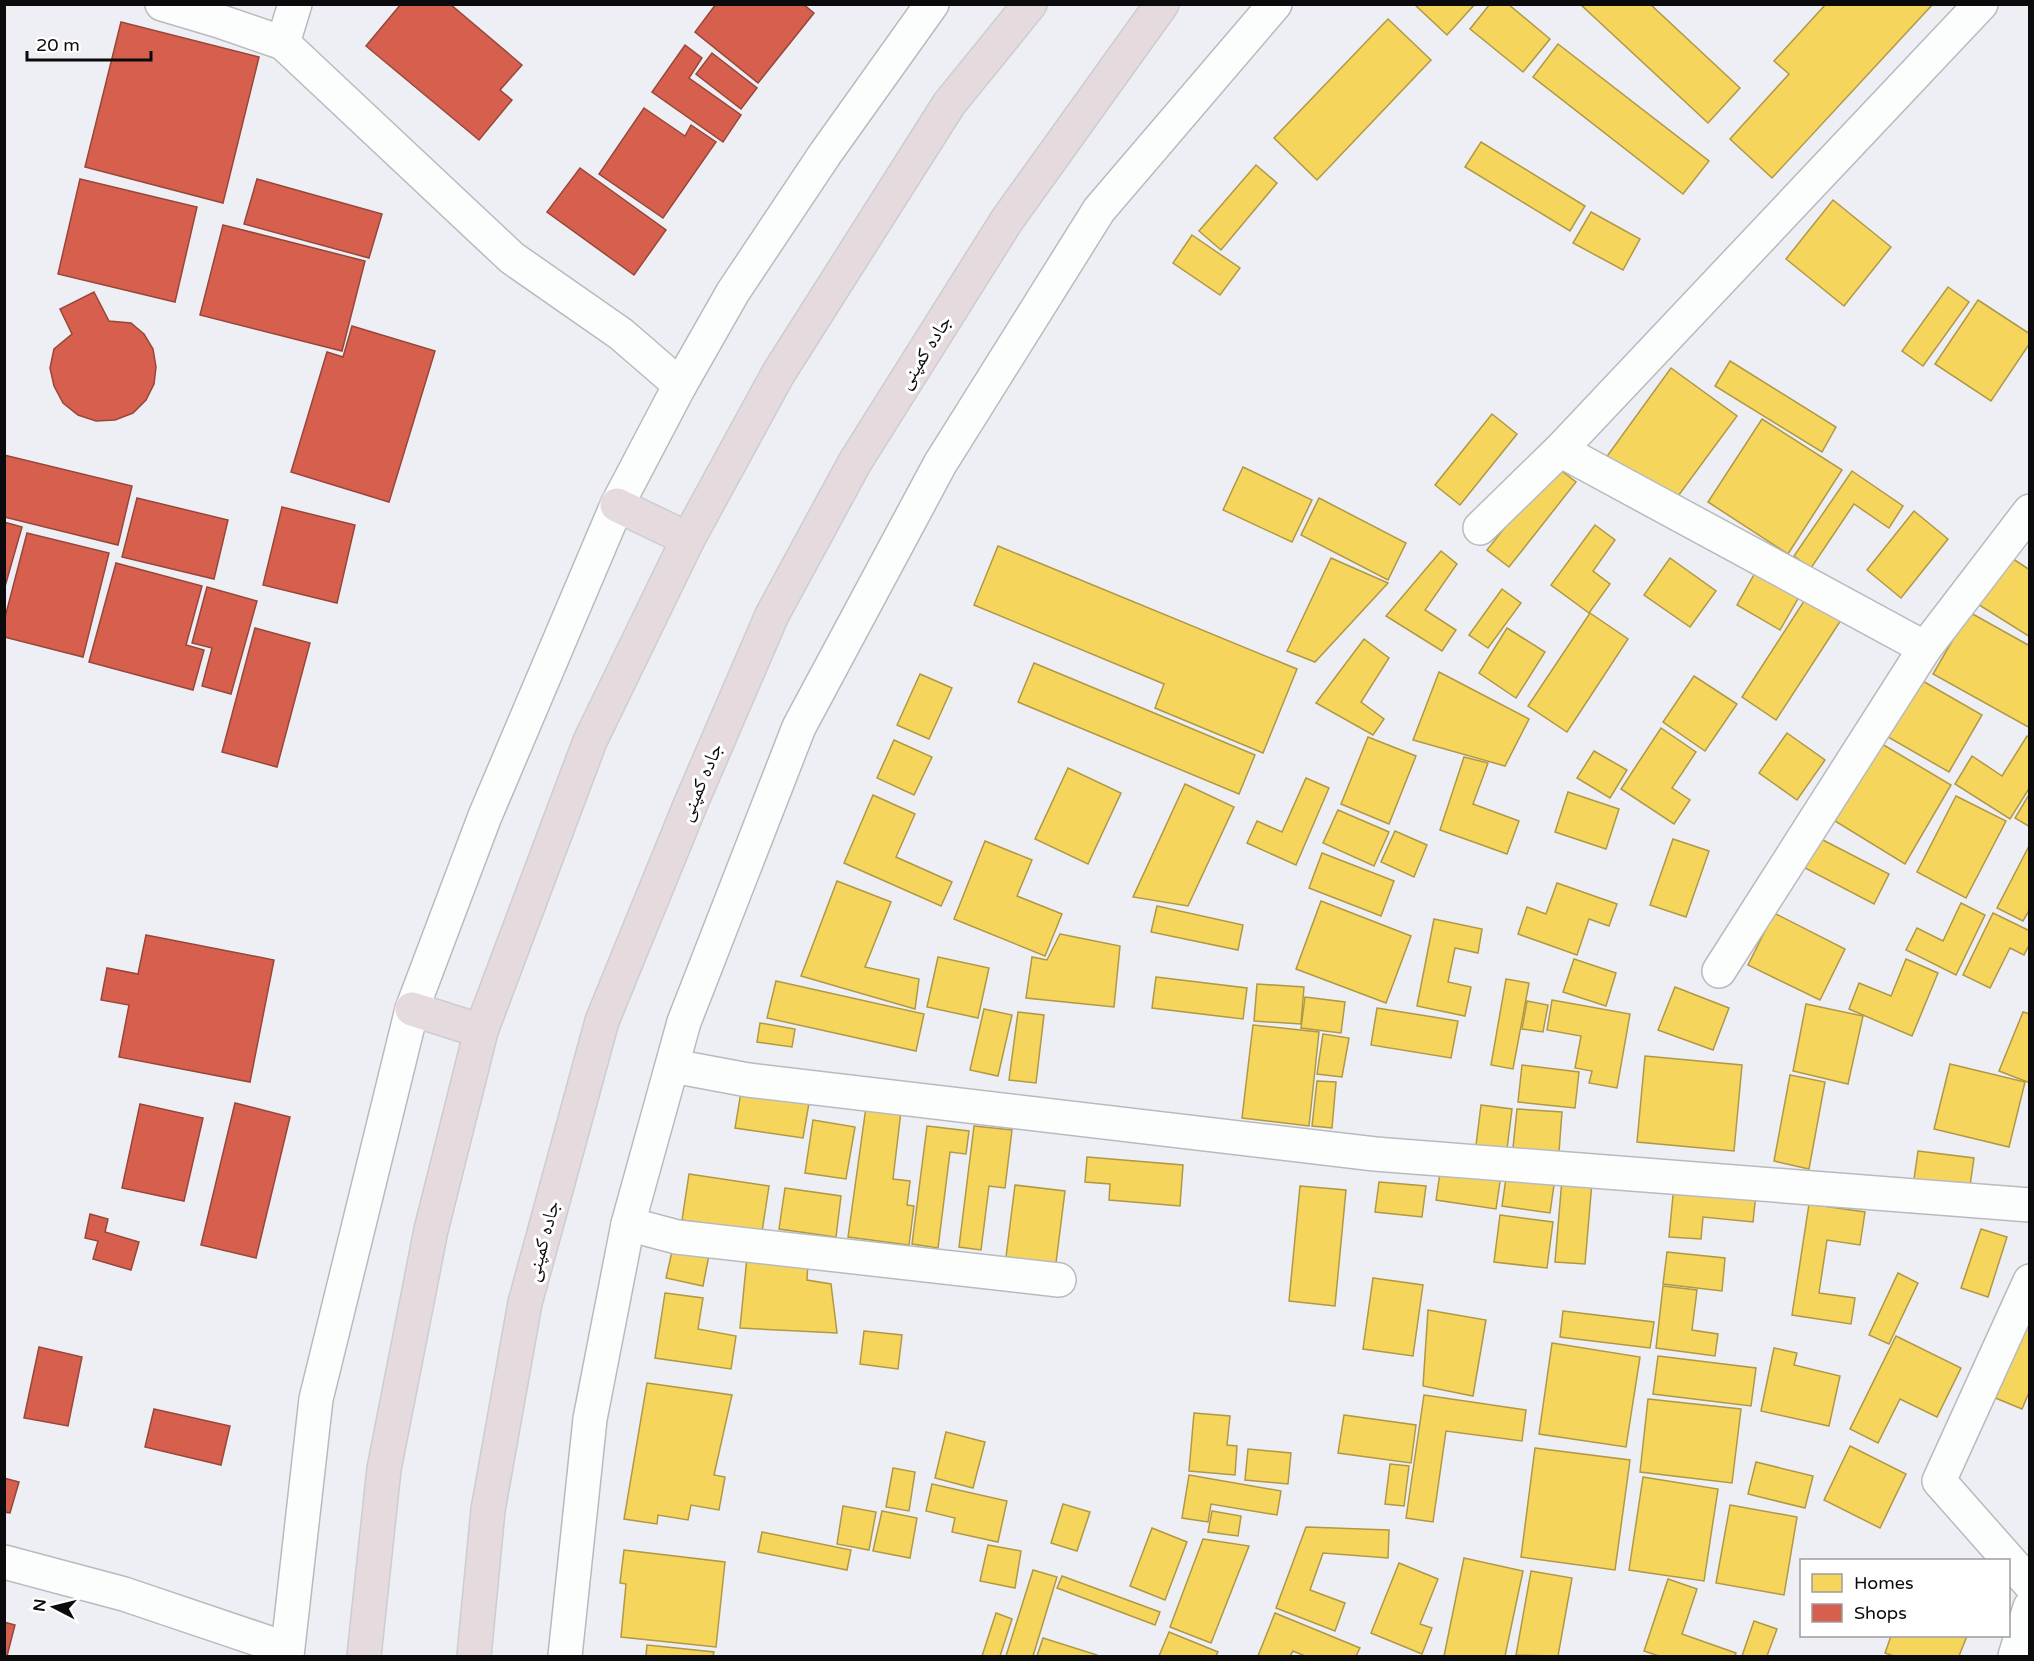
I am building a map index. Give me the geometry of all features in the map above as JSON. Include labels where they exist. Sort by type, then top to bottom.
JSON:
[{"type":"highway","points":[[364,1656],[384,1469],[431,1230],[481,1031],[590,741],[688,538],[778,374],[949,104],[1030,4]]},
{"type":"highway","name":"جاده کمپنی","points":[[474,1656],[488,1510],[525,1303],[602,1021],[691,803],[772,615],[855,462],[1007,220],[1162,4]]},
{"type":"highway","points":[[617,505],[688,538]]},
{"type":"highway","points":[[412,1009],[481,1031]]},
{"type":"street","points":[[162,4],[283,44],[512,258],[621,334],[680,385]]},
{"type":"street","points":[[283,44],[295,4]]},
{"type":"street","points":[[4,1562],[124,1594],[287,1653],[316,1399],[412,1009],[485,816],[617,505],[680,385],[733,292],[825,154],[932,4]]},
{"type":"street","points":[[566,1656],[590,1419],[628,1224],[674,1066],[684,1022],[799,727],[940,464],[1099,210],[1275,4]]},
{"type":"street","points":[[1480,528],[1560,450],[1981,4]]},
{"type":"street","points":[[1560,450],[1925,648]]},
{"type":"street","points":[[1719,971],[1925,648],[2030,511]]},
{"type":"street","points":[[674,1066],[760,1082],[1375,1154],[2030,1205]]},
{"type":"street","points":[[628,1224],[677,1237],[1059,1280]]},
{"type":"street","points":[[2008,1559],[1940,1480],[2030,1281]]},
{"type":"street","points":[[2010,1561],[2030,1584]]},
{"type":"street","points":[[2015,1656],[2030,1607]]},
{"type":"building: Homes","points":[[1414,4],[1475,4],[1447,35]]},
{"type":"building: Homes","points":[[1490,4],[1508,4],[1550,39],[1523,72],[1470,29]]},
{"type":"building: Homes","points":[[1580,4],[1650,4],[1740,88],[1708,123]]},
{"type":"building: Homes","points":[[1826,4],[1933,4],[1772,178],[1730,139],[1789,74],[1774,61]]},
{"type":"building: Homes","points":[[1388,19],[1431,60],[1317,180],[1274,138]]},
{"type":"building: Homes","points":[[1558,44],[1709,161],[1683,194],[1533,77]]},
{"type":"building: Homes","points":[[1481,142],[1585,206],[1570,231],[1465,167]]},
{"type":"building: Homes","points":[[1256,165],[1277,183],[1221,250],[1199,231]]},
{"type":"building: Homes","points":[[1833,200],[1891,247],[1844,306],[1786,259]]},
{"type":"building: Homes","points":[[1591,212],[1640,239],[1623,270],[1573,243]]},
{"type":"building: Homes","points":[[1192,235],[1240,268],[1220,295],[1173,263]]},
{"type":"building: Homes","points":[[1948,287],[1969,302],[1923,366],[1902,351]]},
{"type":"building: Homes","points":[[1978,300],[2030,334],[2030,343],[1991,401],[1935,364]]},
{"type":"building: Homes","points":[[1730,361],[1836,427],[1822,452],[1715,386]]},
{"type":"building: Homes","points":[[1671,368],[1737,416],[1670,507],[1605,459]]},
{"type":"building: Homes","points":[[1492,414],[1517,434],[1460,505],[1435,485]]},
{"type":"building: Homes","points":[[1762,419],[1842,470],[1788,554],[1708,502]]},
{"type":"building: Homes","points":[[1554,465],[1576,482],[1509,567],[1487,550]]},
{"type":"building: Homes","points":[[1243,467],[1312,500],[1292,542],[1223,510]]},
{"type":"building: Homes","points":[[1852,471],[1903,506],[1889,528],[1854,504],[1811,568],[1794,556]]},
{"type":"building: Homes","points":[[1319,498],[1406,543],[1388,580],[1301,535]]},
{"type":"building: Homes","points":[[1914,511],[1948,539],[1901,598],[1867,570]]},
{"type":"building: Homes","points":[[1595,525],[1615,540],[1593,571],[1610,584],[1589,613],[1551,585]]},
{"type":"building: Homes","points":[[998,546],[1297,669],[1263,753],[1155,708],[1164,684],[974,605]]},
{"type":"building: Homes","points":[[1441,551],[1457,564],[1425,610],[1456,630],[1442,651],[1386,616]]},
{"type":"building: Homes","points":[[2007,555],[2030,570],[2030,637],[1976,603]]},
{"type":"building: Homes","points":[[1331,558],[1388,583],[1315,662],[1287,651]]},
{"type":"building: Homes","points":[[1670,558],[1716,591],[1690,627],[1644,595]]},
{"type":"building: Homes","points":[[1760,564],[1803,590],[1780,630],[1737,605]]},
{"type":"building: Homes","points":[[1502,589],[1521,603],[1488,648],[1469,635]]},
{"type":"building: Homes","points":[[1808,595],[1843,617],[1776,720],[1742,697]]},
{"type":"building: Homes","points":[[1969,612],[2030,646],[2030,728],[1933,674]]},
{"type":"building: Homes","points":[[1590,613],[1628,639],[1567,732],[1528,706]]},
{"type":"building: Homes","points":[[1507,628],[1545,652],[1516,698],[1479,673]]},
{"type":"building: Homes","points":[[1364,639],[1389,658],[1361,702],[1384,719],[1373,735],[1316,703]]},
{"type":"building: Homes","points":[[1034,663],[1255,755],[1239,794],[1018,702]]},
{"type":"building: Homes","points":[[1439,672],[1529,719],[1505,766],[1413,740]]},
{"type":"building: Homes","points":[[920,674],[952,688],[929,739],[897,725]]},
{"type":"building: Homes","points":[[1694,676],[1737,704],[1705,751],[1663,722]]},
{"type":"building: Homes","points":[[1921,680],[1982,715],[1949,772],[1888,737]]},
{"type":"building: Homes","points":[[1661,728],[1696,752],[1672,788],[1690,800],[1674,824],[1621,789]]},
{"type":"building: Homes","points":[[1787,733],[1825,760],[1797,800],[1759,773]]},
{"type":"building: Homes","points":[[2027,736],[2030,738],[2030,787],[2010,819],[1955,784],[1972,756],[2002,776]]},
{"type":"building: Homes","points":[[1368,737],[1416,756],[1389,824],[1341,804]]},
{"type":"building: Homes","points":[[894,740],[932,757],[914,795],[877,778]]},
{"type":"building: Homes","points":[[1882,744],[1951,785],[1905,864],[1835,821]]},
{"type":"building: Homes","points":[[1594,751],[1627,770],[1610,798],[1577,778]]},
{"type":"building: Homes","points":[[1464,757],[1488,763],[1473,804],[1519,821],[1507,854],[1440,830]]},
{"type":"building: Homes","points":[[1068,768],[1121,793],[1088,864],[1035,839]]},
{"type":"building: Homes","points":[[1306,778],[1329,788],[1296,865],[1247,843],[1257,821],[1282,832]]},
{"type":"building: Homes","points":[[1185,784],[1234,807],[1188,906],[1133,897]]},
{"type":"building: Homes","points":[[1568,792],[1619,809],[1606,849],[1555,832]]},
{"type":"building: Homes","points":[[2030,793],[2030,827],[2015,818]]},
{"type":"building: Homes","points":[[873,795],[915,814],[896,857],[952,882],[941,906],[844,863]]},
{"type":"building: Homes","points":[[1956,796],[2006,821],[1966,898],[1917,872]]},
{"type":"building: Homes","points":[[1338,810],[1389,832],[1374,866],[1323,843]]},
{"type":"building: Homes","points":[[1395,831],[1427,845],[1414,877],[1381,862]]},
{"type":"building: Homes","points":[[1673,839],[1709,851],[1686,917],[1650,905]]},
{"type":"building: Homes","points":[[1821,839],[1889,874],[1874,904],[1805,868]]},
{"type":"building: Homes","points":[[985,841],[1032,860],[1017,896],[1062,914],[1045,956],[954,919]]},
{"type":"building: Homes","points":[[2030,844],[2030,909],[2023,921],[1997,908]]},
{"type":"building: Homes","points":[[1322,853],[1394,881],[1381,916],[1309,888]]},
{"type":"building: Homes","points":[[837,881],[891,902],[865,967],[919,979],[915,1009],[801,976]]},
{"type":"building: Homes","points":[[1557,883],[1617,904],[1609,926],[1589,919],[1577,955],[1518,934],[1527,907],[1546,914]]},
{"type":"building: Homes","points":[[1321,901],[1411,936],[1386,1003],[1296,969]]},
{"type":"building: Homes","points":[[1961,903],[1985,915],[1956,975],[1906,950],[1917,928],[1943,941]]},
{"type":"building: Homes","points":[[1157,906],[1243,925],[1238,950],[1151,932]]},
{"type":"building: Homes","points":[[1774,913],[1845,949],[1820,1000],[1748,965]]},
{"type":"building: Homes","points":[[1993,913],[2030,931],[2030,943],[2024,955],[2010,948],[1990,988],[1963,975]]},
{"type":"building: Homes","points":[[1434,919],[1482,929],[1478,953],[1455,948],[1448,982],[1471,987],[1465,1016],[1417,1006]]},
{"type":"building: Homes","points":[[1060,934],[1120,946],[1114,1007],[1026,998],[1032,957],[1047,960]]},
{"type":"building: Homes","points":[[938,957],[989,968],[978,1018],[927,1007]]},
{"type":"building: Homes","points":[[1574,959],[1616,973],[1606,1006],[1563,992]]},
{"type":"building: Homes","points":[[1906,959],[1938,973],[1912,1036],[1849,1009],[1859,983],[1891,996]]},
{"type":"building: Homes","points":[[1156,977],[1247,988],[1243,1019],[1152,1008]]},
{"type":"building: Homes","points":[[1506,979],[1529,983],[1513,1069],[1491,1065]]},
{"type":"building: Homes","points":[[776,981],[924,1014],[916,1051],[767,1018]]},
{"type":"building: Homes","points":[[1257,984],[1304,987],[1301,1024],[1254,1021]]},
{"type":"building: Homes","points":[[1675,987],[1729,1008],[1713,1050],[1658,1030]]},
{"type":"building: Homes","points":[[1305,997],[1345,1002],[1341,1033],[1301,1028]]},
{"type":"building: Homes","points":[[1552,1000],[1630,1014],[1617,1088],[1589,1083],[1592,1071],[1575,1068],[1581,1036],[1547,1030]]},
{"type":"building: Homes","points":[[1527,1001],[1548,1005],[1543,1032],[1522,1029]]},
{"type":"building: Homes","points":[[1806,1004],[1863,1016],[1848,1084],[1793,1071]]},
{"type":"building: Homes","points":[[1377,1008],[1458,1021],[1451,1058],[1371,1045]]},
{"type":"building: Homes","points":[[984,1009],[1012,1015],[998,1076],[970,1070]]},
{"type":"building: Homes","points":[[1018,1012],[1044,1015],[1036,1083],[1009,1080]]},
{"type":"building: Homes","points":[[2023,1012],[2030,1014],[2030,1083],[1999,1071]]},
{"type":"building: Homes","points":[[760,1023],[795,1029],[792,1047],[757,1042]]},
{"type":"building: Homes","points":[[1253,1025],[1319,1032],[1309,1126],[1242,1118]]},
{"type":"building: Homes","points":[[1323,1034],[1349,1038],[1342,1077],[1317,1074]]},
{"type":"building: Homes","points":[[1645,1056],[1742,1065],[1734,1151],[1637,1142]]},
{"type":"building: Homes","points":[[1950,1064],[2025,1082],[2009,1147],[1934,1129]]},
{"type":"building: Homes","points":[[1522,1065],[1579,1072],[1575,1108],[1518,1102]]},
{"type":"building: Homes","points":[[1790,1075],[1825,1082],[1809,1169],[1774,1161]]},
{"type":"building: Homes","points":[[1317,1081],[1336,1082],[1332,1128],[1312,1126]]},
{"type":"building: Homes","points":[[741,1092],[809,1103],[803,1138],[735,1128]]},
{"type":"building: Homes","points":[[1481,1105],[1512,1109],[1507,1149],[1476,1145]]},
{"type":"building: Homes","points":[[866,1107],[901,1111],[893,1179],[910,1181],[907,1205],[914,1206],[909,1245],[848,1237]]},
{"type":"building: Homes","points":[[1517,1109],[1562,1112],[1559,1152],[1513,1148]]},
{"type":"building: Homes","points":[[813,1120],[855,1127],[846,1179],[805,1173]]},
{"type":"building: Homes","points":[[927,1126],[969,1131],[966,1154],[950,1152],[938,1248],[912,1244]]},
{"type":"building: Homes","points":[[974,1126],[1012,1130],[1005,1188],[989,1186],[981,1250],[959,1247]]},
{"type":"building: Homes","points":[[1918,1151],[1974,1158],[1970,1186],[1914,1179]]},
{"type":"building: Homes","points":[[1087,1157],[1183,1165],[1180,1206],[1109,1200],[1110,1184],[1085,1182]]},
{"type":"building: Homes","points":[[1441,1166],[1501,1175],[1496,1209],[1436,1200]]},
{"type":"building: Homes","points":[[689,1174],[769,1186],[762,1232],[682,1220]]},
{"type":"building: Homes","points":[[1506,1178],[1554,1185],[1550,1213],[1502,1206]]},
{"type":"building: Homes","points":[[1562,1179],[1592,1182],[1585,1264],[1555,1262]]},
{"type":"building: Homes","points":[[1379,1182],[1426,1186],[1422,1217],[1375,1212]]},
{"type":"building: Homes","points":[[1015,1185],[1065,1191],[1056,1263],[1006,1257]]},
{"type":"building: Homes","points":[[1674,1185],[1756,1193],[1753,1222],[1703,1217],[1701,1239],[1669,1237]]},
{"type":"building: Homes","points":[[1300,1186],[1346,1190],[1335,1306],[1289,1301]]},
{"type":"building: Homes","points":[[785,1188],[841,1196],[836,1237],[779,1229]]},
{"type":"building: Homes","points":[[1809,1204],[1865,1212],[1860,1245],[1827,1240],[1819,1293],[1855,1298],[1851,1324],[1792,1315]]},
{"type":"building: Homes","points":[[1500,1215],[1553,1222],[1547,1268],[1494,1262]]},
{"type":"building: Homes","points":[[1981,1229],[2007,1237],[1988,1297],[1961,1288]]},
{"type":"building: Homes","points":[[673,1247],[709,1255],[703,1286],[666,1278]]},
{"type":"building: Homes","points":[[1667,1252],[1725,1258],[1722,1291],[1663,1284]]},
{"type":"building: Homes","points":[[747,1257],[808,1262],[807,1280],[831,1284],[837,1333],[740,1328]]},
{"type":"building: Homes","points":[[1898,1273],[1918,1283],[1889,1344],[1869,1335]]},
{"type":"building: Homes","points":[[1373,1278],[1423,1285],[1413,1356],[1363,1349]]},
{"type":"building: Homes","points":[[1663,1286],[1697,1290],[1692,1330],[1718,1334],[1715,1356],[1656,1348]]},
{"type":"building: Homes","points":[[665,1293],[703,1298],[698,1329],[736,1336],[731,1369],[655,1358]]},
{"type":"building: Homes","points":[[1428,1310],[1486,1320],[1473,1396],[1423,1386]]},
{"type":"building: Homes","points":[[1563,1311],[1654,1322],[1650,1348],[1560,1337]]},
{"type":"building: Homes","points":[[2030,1321],[2030,1390],[2022,1409],[1993,1397]]},
{"type":"building: Homes","points":[[864,1331],[902,1335],[898,1369],[860,1364]]},
{"type":"building: Homes","points":[[1896,1336],[1961,1368],[1937,1417],[1900,1399],[1878,1443],[1850,1429]]},
{"type":"building: Homes","points":[[1552,1343],[1640,1357],[1626,1447],[1539,1434]]},
{"type":"building: Homes","points":[[1774,1348],[1797,1353],[1794,1365],[1840,1376],[1829,1426],[1761,1411]]},
{"type":"building: Homes","points":[[1658,1356],[1756,1368],[1751,1406],[1653,1394]]},
{"type":"building: Homes","points":[[647,1383],[732,1395],[714,1475],[725,1477],[719,1510],[691,1505],[688,1520],[658,1515],[657,1524],[624,1519]]},
{"type":"building: Homes","points":[[1424,1395],[1526,1410],[1522,1441],[1446,1431],[1433,1522],[1406,1518]]},
{"type":"building: Homes","points":[[1648,1399],[1741,1409],[1732,1483],[1640,1472]]},
{"type":"building: Homes","points":[[1194,1413],[1230,1416],[1227,1445],[1237,1446],[1235,1475],[1189,1471]]},
{"type":"building: Homes","points":[[1344,1415],[1416,1425],[1411,1463],[1338,1453]]},
{"type":"building: Homes","points":[[946,1432],[985,1442],[973,1488],[935,1478]]},
{"type":"building: Homes","points":[[1850,1446],[1906,1474],[1880,1528],[1824,1500]]},
{"type":"building: Homes","points":[[1535,1448],[1630,1460],[1615,1570],[1521,1557]]},
{"type":"building: Homes","points":[[1248,1449],[1291,1453],[1288,1484],[1245,1480]]},
{"type":"building: Homes","points":[[1756,1462],[1813,1476],[1805,1508],[1748,1494]]},
{"type":"building: Homes","points":[[1390,1464],[1409,1466],[1404,1506],[1385,1504]]},
{"type":"building: Homes","points":[[893,1468],[915,1472],[909,1511],[886,1507]]},
{"type":"building: Homes","points":[[1189,1475],[1281,1491],[1277,1515],[1211,1504],[1208,1522],[1182,1518]]},
{"type":"building: Homes","points":[[1643,1477],[1718,1489],[1704,1581],[1629,1570]]},
{"type":"building: Homes","points":[[932,1484],[1007,1501],[998,1542],[952,1532],[955,1518],[926,1511]]},
{"type":"building: Homes","points":[[1063,1504],[1090,1512],[1077,1551],[1051,1543]]},
{"type":"building: Homes","points":[[1730,1505],[1797,1517],[1784,1595],[1716,1583]]},
{"type":"building: Homes","points":[[843,1506],[876,1512],[869,1550],[837,1544]]},
{"type":"building: Homes","points":[[882,1511],[917,1518],[910,1558],[873,1551]]},
{"type":"building: Homes","points":[[1212,1511],[1241,1516],[1238,1536],[1208,1532]]},
{"type":"building: Homes","points":[[1306,1527],[1389,1530],[1388,1558],[1323,1553],[1310,1590],[1345,1603],[1335,1631],[1276,1608]]},
{"type":"building: Homes","points":[[1152,1528],[1187,1542],[1165,1600],[1130,1586]]},
{"type":"building: Homes","points":[[762,1532],[851,1550],[847,1570],[758,1552]]},
{"type":"building: Homes","points":[[1203,1539],[1249,1546],[1211,1643],[1170,1627]]},
{"type":"building: Homes","points":[[988,1545],[1021,1551],[1015,1588],[980,1581]]},
{"type":"building: Homes","points":[[624,1550],[725,1562],[716,1647],[621,1637],[626,1584],[620,1583]]},
{"type":"building: Homes","points":[[1464,1558],[1523,1571],[1505,1656],[1444,1656]]},
{"type":"building: Homes","points":[[1399,1563],[1438,1579],[1420,1624],[1432,1628],[1422,1654],[1371,1633]]},
{"type":"building: Homes","points":[[1033,1570],[1057,1577],[1033,1656],[1006,1656]]},
{"type":"building: Homes","points":[[1531,1571],[1572,1578],[1558,1656],[1516,1655]]},
{"type":"building: Homes","points":[[1062,1576],[1160,1612],[1155,1625],[1057,1588]]},
{"type":"building: Homes","points":[[1668,1579],[1697,1589],[1682,1634],[1736,1653],[1735,1656],[1659,1656],[1644,1651]]},
{"type":"building: Homes","points":[[996,1613],[1012,1619],[1000,1656],[982,1656]]},
{"type":"building: Homes","points":[[1275,1613],[1360,1648],[1356,1656],[1305,1656],[1293,1651],[1290,1656],[1258,1656]]},
{"type":"building: Homes","points":[[1754,1621],[1777,1629],[1767,1656],[1742,1656]]},
{"type":"building: Homes","points":[[1169,1632],[1218,1652],[1216,1656],[1159,1656]]},
{"type":"building: Homes","points":[[1891,1637],[1967,1637],[1959,1656],[1894,1656],[1885,1653]]},
{"type":"building: Homes","points":[[1043,1638],[1097,1655],[1097,1656],[1037,1656]]},
{"type":"building: Homes","points":[[647,1645],[714,1652],[713,1656],[646,1656]]},
{"type":"building: Shops","points":[[401,4],[450,4],[522,65],[500,90],[512,100],[479,140],[366,46]]},
{"type":"building: Shops","points":[[716,4],[803,4],[814,13],[758,83],[695,32]]},
{"type":"building: Shops","points":[[121,22],[259,57],[223,203],[85,167]]},
{"type":"building: Shops","points":[[685,45],[702,58],[689,78],[741,115],[723,142],[652,92]]},
{"type":"building: Shops","points":[[712,53],[757,88],[741,109],[696,74]]},
{"type":"building: Shops","points":[[644,108],[685,136],[691,125],[716,142],[663,218],[599,174]]},
{"type":"building: Shops","points":[[580,168],[666,230],[634,275],[547,212]]},
{"type":"building: Shops","points":[[80,179],[197,207],[175,302],[58,274]]},
{"type":"building: Shops","points":[[257,179],[382,214],[369,258],[244,224]]},
{"type":"building: Shops","points":[[223,225],[365,261],[342,351],[200,315]]},
{"type":"building: Shops","points":[[94,292],[109,321],[131,323],[144,334],[153,349],[156,367],[154,384],[146,400],[133,413],[115,420],[96,421],[78,415],[63,403],[54,386],[50,368],[54,349],[72,334],[60,309]]},
{"type":"building: Shops","points":[[352,326],[435,351],[389,502],[291,472],[327,352],[343,357]]},
{"type":"building: Shops","points":[[4,455],[132,486],[118,545],[4,517]]},
{"type":"building: Shops","points":[[137,498],[228,520],[214,579],[122,557]]},
{"type":"building: Shops","points":[[282,507],[355,525],[337,603],[263,585]]},
{"type":"building: Shops","points":[[4,522],[22,527],[4,590]]},
{"type":"building: Shops","points":[[27,533],[109,553],[83,657],[4,637],[4,621]]},
{"type":"building: Shops","points":[[116,563],[202,586],[186,645],[204,650],[193,690],[89,662]]},
{"type":"building: Shops","points":[[207,587],[257,601],[231,694],[202,686],[212,648],[192,643]]},
{"type":"building: Shops","points":[[255,628],[310,643],[277,767],[222,752]]},
{"type":"building: Shops","points":[[146,935],[274,960],[250,1082],[119,1057],[129,1005],[101,1000],[107,968],[138,974]]},
{"type":"building: Shops","points":[[235,1103],[290,1117],[256,1258],[201,1245]]},
{"type":"building: Shops","points":[[140,1104],[203,1118],[184,1201],[122,1188]]},
{"type":"building: Shops","points":[[90,1214],[108,1219],[105,1232],[139,1242],[131,1270],[93,1259],[98,1241],[85,1238]]},
{"type":"building: Shops","points":[[39,1347],[82,1357],[68,1426],[24,1418]]},
{"type":"building: Shops","points":[[154,1409],[230,1426],[221,1465],[145,1447]]},
{"type":"building: Shops","points":[[4,1478],[19,1482],[10,1513],[4,1512]]},
{"type":"building: Shops","points":[[4,1622],[15,1625],[7,1656],[4,1656]]}]
